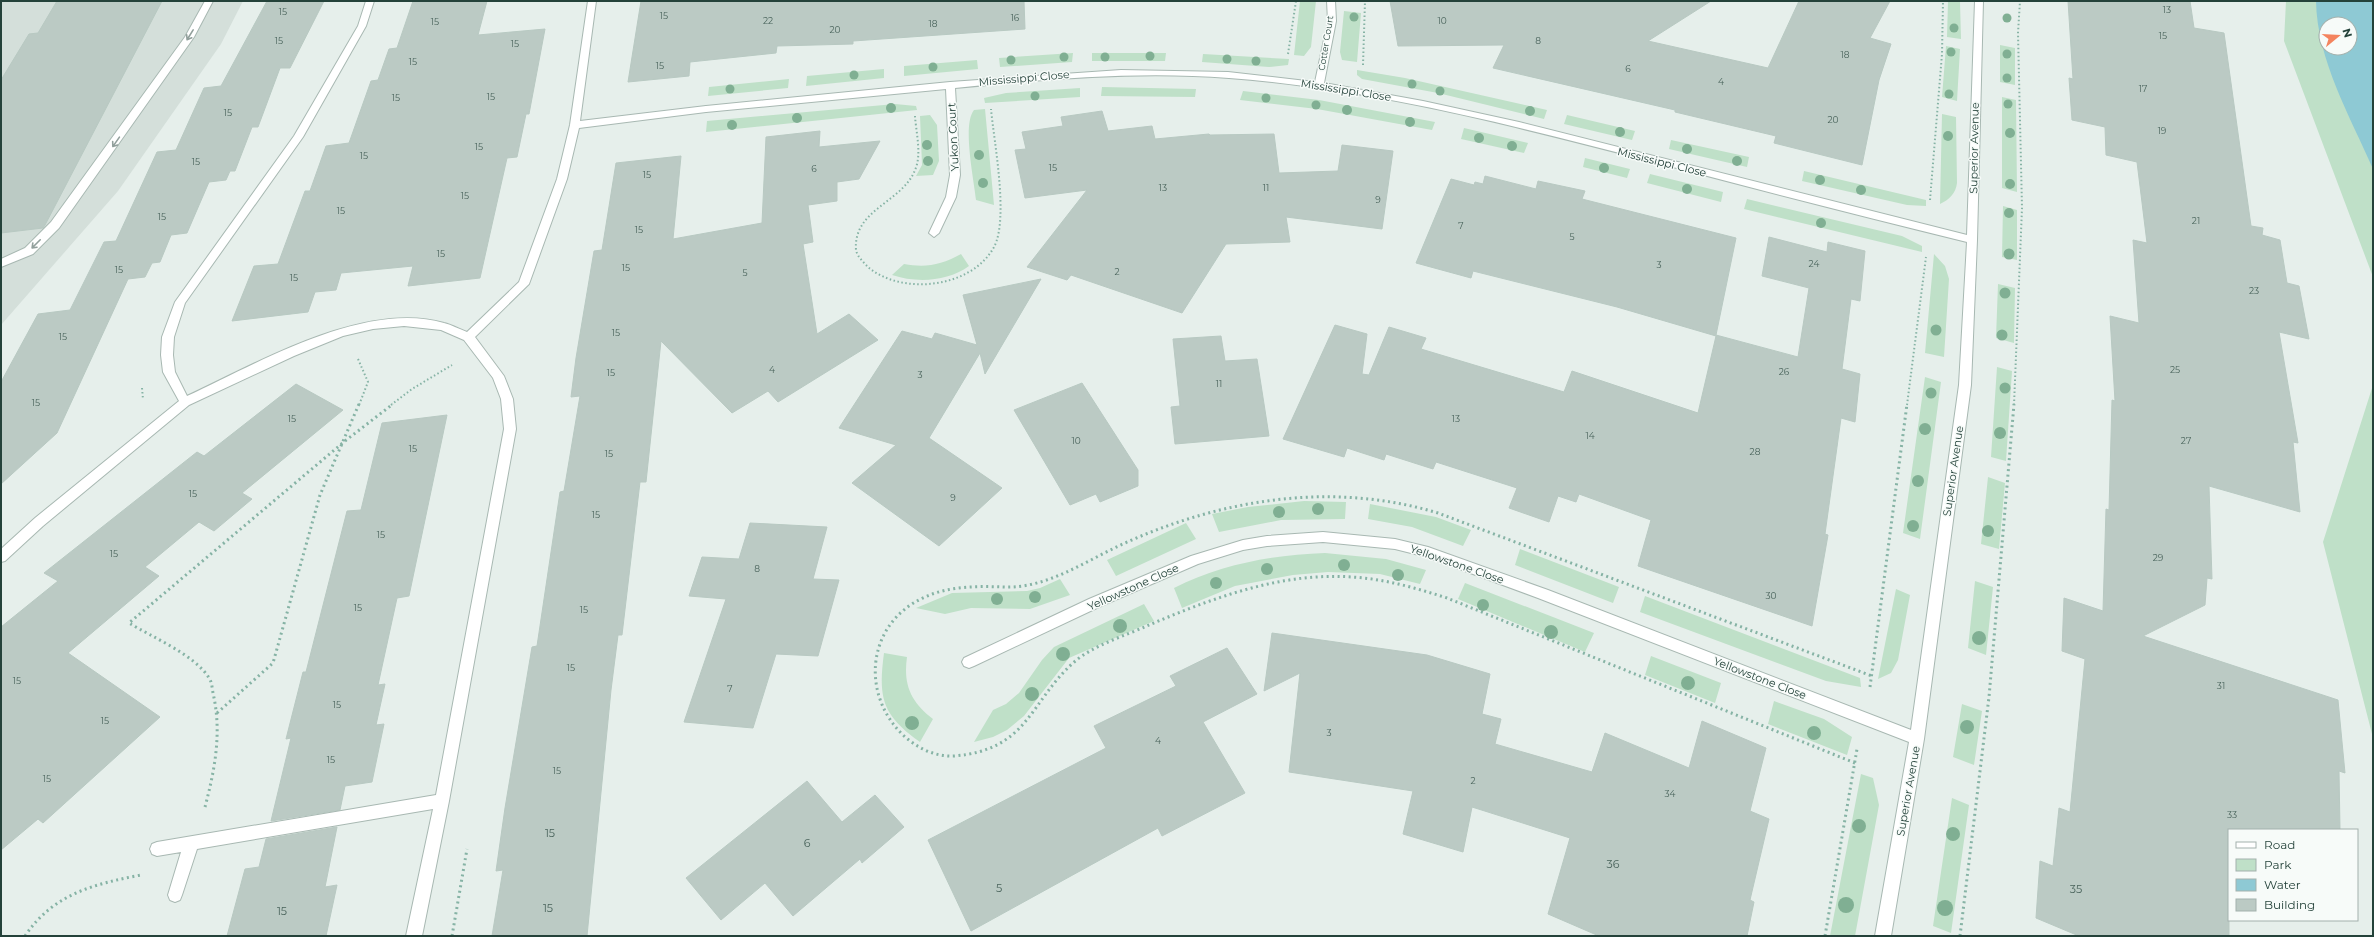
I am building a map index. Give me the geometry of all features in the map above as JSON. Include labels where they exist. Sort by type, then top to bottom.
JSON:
[{"type":"street","points":[[1,263],[29,251],[55,225],[189,37],[210,1]]},
{"type":"street","points":[[185,402],[168,372],[167,355],[168,337],[180,302],[298,137],[362,26],[370,1]]},
{"type":"street","points":[[468,337],[524,284],[562,179],[575,125],[592,1]]},
{"type":"street","name":"Cotter Court","points":[[1319,85],[1332,21],[1332,1]]},
{"type":"street","name":"Superior Avenue","points":[[1883,936],[1917,740],[1965,385],[1972,240],[1978,1]]},
{"type":"street","name":"Mississippi Close","points":[[575,125],[706,109],[1047,75],[1135,72],[1225,75],[1319,85],[1422,103],[1972,240]]},
{"type":"street","name":"Yukon Court","points":[[934,233],[951,197],[955,175],[950,85]]},
{"type":"street","points":[[1,557],[39,522],[185,402],[290,353],[348,330],[404,322],[442,326],[468,337],[498,376],[507,399],[510,429],[442,801],[414,936]]},
{"type":"street","name":"Yellowstone Close","points":[[969,662],[1094,603],[1195,560],[1261,542],[1323,537],[1395,544],[1428,552],[1558,600],[1917,740]]},
{"type":"street","points":[[158,849],[442,801]]},
{"type":"street","points":[[175,895],[191,844]]},
{"type":"path","points":[[1287,58],[1296,1]]},
{"type":"path","points":[[1363,68],[1365,1]]},
{"type":"path","points":[[1931,198],[1942,54],[1943,1]]},
{"type":"path","points":[[1960,936],[1989,698],[2017,373],[2022,208],[2018,33],[2020,1]]},
{"type":"path","points":[[1869,689],[1872,676],[1926,258],[1918,256]]},
{"type":"path","points":[[217,713],[273,663],[320,495],[345,441],[368,382],[356,354]]},
{"type":"path","points":[[204,807],[217,763],[217,713],[209,677],[195,663],[129,623],[345,441],[412,389],[457,362]]},
{"type":"path","points":[[1855,763],[1526,632],[1436,592],[1384,579],[1316,576],[1281,580],[1244,588],[1203,602],[1086,653],[1071,662],[1030,719],[1015,734],[996,745],[973,752],[945,756],[911,743],[896,730],[884,715],[877,697],[875,662],[881,642],[892,622],[908,606],[926,596],[967,587],[1030,586],[1109,549],[1183,519],[1230,505],[1265,499],[1329,497],[1412,506],[1465,522],[1872,676]]},
{"type":"path","points":[[1825,936],[1858,743]]},
{"type":"path","points":[[25,936],[44,913],[66,897],[112,880],[142,874]]},
{"type":"shaded area","points":[[1,1],[243,1],[221,44],[118,191],[1,325]]},
{"type":"green space","points":[[1300,1],[1316,1],[1311,47],[1304,56],[1294,55]]},
{"type":"green space","points":[[1948,1],[1960,2],[1961,39],[1947,37]]},
{"type":"green space","points":[[2286,1],[2373,1],[2373,277],[2284,41]]},
{"type":"green space","points":[[1344,11],[1361,13],[1357,62],[1342,60],[1340,52]]},
{"type":"green space","points":[[2000,45],[2015,48],[2015,85],[2000,82]]},
{"type":"green space","points":[[1946,46],[1960,49],[1957,101],[1942,97]]},
{"type":"green space","points":[[1073,53],[1072,62],[1000,67],[999,58]]},
{"type":"green space","points":[[1092,53],[1166,53],[1165,61],[1092,61]]},
{"type":"green space","points":[[1203,54],[1289,59],[1288,65],[1269,67],[1202,62]]},
{"type":"green space","points":[[977,60],[978,69],[904,76],[904,66]]},
{"type":"green space","points":[[884,69],[884,78],[806,86],[807,76]]},
{"type":"green space","points":[[1357,70],[1405,78],[1547,110],[1544,119],[1438,93],[1362,79],[1357,75]]},
{"type":"green space","points":[[789,79],[788,88],[708,96],[709,87]]},
{"type":"green space","points":[[1102,87],[1196,89],[1195,97],[1101,96]]},
{"type":"green space","points":[[1080,88],[1080,97],[985,103],[984,98],[1006,93]]},
{"type":"green space","points":[[1243,91],[1319,100],[1435,122],[1432,130],[1317,109],[1240,100]]},
{"type":"green space","points":[[2002,97],[2016,100],[2017,192],[2002,188]]},
{"type":"green space","points":[[895,104],[916,106],[917,110],[706,132],[707,121]]},
{"type":"green space","points":[[985,109],[994,205],[976,200],[970,153],[969,127],[971,117],[974,110]]},
{"type":"green space","points":[[1942,114],[1956,117],[1957,183],[1952,196],[1940,204]]},
{"type":"green space","points":[[930,115],[937,125],[939,161],[933,175],[916,176],[922,165],[920,116]]},
{"type":"green space","points":[[1567,115],[1635,131],[1632,140],[1564,124]]},
{"type":"green space","points":[[1464,128],[1528,143],[1524,153],[1461,139]]},
{"type":"green space","points":[[1671,140],[1749,157],[1747,167],[1669,149]]},
{"type":"green space","points":[[1585,158],[1630,169],[1627,178],[1583,167]]},
{"type":"green space","points":[[1804,171],[1926,200],[1926,206],[1907,205],[1802,181]]},
{"type":"green space","points":[[1650,174],[1723,192],[1721,202],[1647,183]]},
{"type":"green space","points":[[1747,199],[1902,236],[1922,246],[1922,252],[1744,209]]},
{"type":"green space","points":[[2003,206],[2017,210],[2017,260],[2002,257]]},
{"type":"green space","points":[[961,254],[969,266],[951,275],[931,280],[921,280],[901,278],[892,275],[904,264],[919,266],[933,265],[947,261]]},
{"type":"green space","points":[[1934,254],[1945,266],[1949,279],[1944,357],[1925,353]]},
{"type":"green space","points":[[1998,284],[2015,288],[2014,343],[1996,338]]},
{"type":"green space","points":[[1997,367],[2012,371],[2006,461],[1991,457]]},
{"type":"green space","points":[[1925,377],[1941,382],[1920,539],[1903,533]]},
{"type":"green space","points":[[2373,385],[2373,738],[2323,542]]},
{"type":"green space","points":[[1988,477],[2005,483],[1999,549],[1981,544]]},
{"type":"green space","points":[[1304,501],[1346,502],[1345,519],[1281,520],[1219,532],[1212,514],[1248,507]]},
{"type":"green space","points":[[1370,504],[1436,517],[1471,530],[1463,546],[1412,527],[1368,519]]},
{"type":"green space","points":[[1186,523],[1196,539],[1116,576],[1107,560]]},
{"type":"green space","points":[[1520,549],[1619,587],[1613,603],[1515,565]]},
{"type":"green space","points":[[1325,553],[1386,559],[1426,570],[1420,584],[1380,574],[1328,572],[1293,575],[1235,586],[1182,608],[1174,588],[1210,573],[1248,562],[1286,556]]},
{"type":"green space","points":[[1060,579],[1070,595],[1030,609],[971,608],[945,614],[916,608],[952,593],[1027,591],[1040,588]]},
{"type":"green space","points":[[1975,581],[1993,587],[1986,655],[1968,648]]},
{"type":"green space","points":[[1465,583],[1594,633],[1585,652],[1458,599]]},
{"type":"green space","points":[[1896,589],[1910,595],[1898,660],[1891,673],[1878,679]]},
{"type":"green space","points":[[1645,596],[1860,678],[1861,687],[1826,681],[1640,612]]},
{"type":"green space","points":[[1144,604],[1154,621],[1069,658],[1024,716],[1007,730],[993,737],[974,742],[993,710],[1006,704],[1019,693],[1042,660],[1054,647]]},
{"type":"green space","points":[[884,653],[907,657],[906,676],[910,692],[919,706],[933,719],[920,742],[907,732],[890,714],[883,694],[882,669]]},
{"type":"green space","points":[[1651,656],[1721,683],[1715,703],[1645,675]]},
{"type":"green space","points":[[1774,701],[1824,719],[1852,737],[1847,755],[1768,724]]},
{"type":"green space","points":[[1962,704],[1982,711],[1974,765],[1953,757]]},
{"type":"green space","points":[[1861,774],[1873,778],[1879,805],[1855,936],[1830,936]]},
{"type":"green space","points":[[1952,798],[1969,805],[1951,933],[1933,926]]},
{"type":"water","points":[[2316,1],[2373,1],[2373,169],[2345,108],[2325,56],[2358,56],[2358,16],[2318,16],[2318,23]]},
{"type":"building","points":[[57,1],[162,1],[43,228],[1,233],[1,80],[29,34],[38,33]]},
{"type":"building","points":[[267,1],[324,1],[290,68],[280,68],[258,127],[252,127],[235,171],[230,171],[226,180],[209,182],[187,233],[171,235],[160,262],[152,263],[145,277],[128,279],[57,433],[1,484],[1,382],[38,314],[70,310],[104,242],[116,241],[157,152],[176,150],[204,88],[221,86]]},
{"type":"building","points":[[413,1],[487,1],[478,35],[545,29],[529,114],[526,114],[517,157],[507,158],[480,278],[408,286],[413,266],[341,273],[336,290],[315,292],[308,312],[232,321],[254,266],[278,264],[305,191],[310,191],[326,146],[349,143],[371,81],[378,80],[389,49],[397,48]]},
{"type":"building","points":[[641,1],[1024,1],[1025,29],[853,41],[853,44],[777,46],[776,53],[690,62],[689,76],[628,82]]},
{"type":"building","points":[[1390,1],[1711,1],[1648,41],[1768,68],[1799,1],[1890,1],[1870,38],[1891,44],[1879,80],[1862,165],[1774,143],[1776,136],[1675,112],[1675,110],[1493,68],[1504,45],[1398,46]]},
{"type":"building","points":[[2068,1],[2190,1],[2194,28],[2224,33],[2251,226],[2263,228],[2262,235],[2280,240],[2287,283],[2299,286],[2309,339],[2279,332],[2298,443],[2293,442],[2300,512],[2209,486],[2212,579],[2207,578],[2205,605],[2143,636],[2338,700],[2345,773],[2339,771],[2340,829],[2228,829],[2229,936],[2079,936],[2036,918],[2040,861],[2053,866],[2059,808],[2070,812],[2085,659],[2062,651],[2064,598],[2103,611],[2106,509],[2109,510],[2112,400],[2115,401],[2110,316],[2139,323],[2133,240],[2147,243],[2137,162],[2106,155],[2105,127],[2072,120],[2069,78],[2073,79]]},
{"type":"building","points":[[1102,111],[1108,131],[1152,126],[1155,139],[1209,134],[1274,134],[1279,173],[1338,171],[1342,145],[1393,151],[1382,229],[1286,217],[1290,242],[1226,244],[1182,313],[1071,275],[1067,280],[1027,267],[1087,190],[1025,198],[1015,150],[1026,149],[1022,132],[1063,126],[1061,117]]},
{"type":"building","points":[[820,131],[819,147],[880,141],[859,179],[837,182],[837,201],[808,205],[813,242],[803,244],[817,334],[849,314],[878,340],[778,402],[768,391],[732,413],[661,341],[646,482],[640,482],[622,635],[618,635],[611,690],[587,936],[492,936],[503,870],[496,871],[505,808],[532,647],[537,646],[560,492],[564,491],[580,396],[571,397],[576,358],[594,251],[602,250],[616,163],[681,156],[673,239],[762,223],[766,137]]},
{"type":"building","points":[[1485,176],[1536,189],[1538,181],[1585,191],[1582,199],[1736,238],[1716,335],[1798,357],[1809,288],[1762,276],[1769,237],[1827,252],[1828,242],[1865,251],[1860,301],[1851,299],[1842,369],[1860,374],[1855,422],[1841,418],[1825,534],[1828,535],[1812,626],[1638,566],[1651,520],[1579,494],[1576,502],[1558,496],[1549,522],[1509,508],[1517,488],[1436,462],[1433,469],[1386,454],[1384,460],[1347,448],[1344,457],[1283,439],[1335,325],[1367,334],[1362,374],[1369,375],[1389,327],[1426,338],[1421,349],[1564,392],[1572,371],[1698,413],[1716,336],[1617,307],[1473,271],[1471,278],[1416,263],[1451,179],[1474,185],[1475,182],[1483,184]]},
{"type":"building","points":[[1041,279],[985,374],[980,353],[929,438],[1002,488],[939,546],[852,483],[896,445],[839,428],[902,331],[932,339],[935,333],[977,345],[963,295]]},
{"type":"building","points":[[1221,336],[1225,361],[1257,359],[1269,436],[1175,444],[1171,407],[1180,406],[1173,339]]},
{"type":"building","points":[[1082,383],[1138,470],[1138,486],[1100,502],[1096,494],[1070,505],[1014,410]]},
{"type":"building","points":[[296,384],[343,410],[242,493],[252,499],[214,531],[199,522],[145,567],[159,576],[68,653],[160,717],[43,823],[38,819],[1,850],[1,627],[58,581],[44,573],[197,452],[204,456]]},
{"type":"building","points":[[447,415],[409,596],[397,598],[378,685],[385,684],[376,725],[384,724],[372,782],[345,786],[340,810],[271,821],[291,738],[286,739],[303,672],[306,672],[347,511],[361,510],[382,423]]},
{"type":"building","points":[[750,523],[827,527],[813,579],[839,580],[818,656],[776,654],[753,728],[684,722],[726,599],[689,596],[702,557],[739,559]]},
{"type":"building","points":[[1272,633],[1427,655],[1490,674],[1482,714],[1501,719],[1495,744],[1592,772],[1605,733],[1689,768],[1702,721],[1766,748],[1750,811],[1769,819],[1750,900],[1754,902],[1747,936],[1599,936],[1548,914],[1570,838],[1472,807],[1463,852],[1403,834],[1413,791],[1289,772],[1300,673],[1264,691]]},
{"type":"building","points":[[1227,648],[1257,694],[1203,722],[1245,793],[1162,836],[1158,828],[971,931],[928,840],[1106,748],[1094,726],[1176,686],[1170,676]]},
{"type":"building","points":[[807,781],[842,822],[875,795],[904,827],[862,863],[860,859],[793,916],[765,883],[721,920],[686,878]]},
{"type":"building","points":[[337,827],[325,887],[337,885],[326,936],[227,936],[245,869],[259,867],[266,839]]}]
